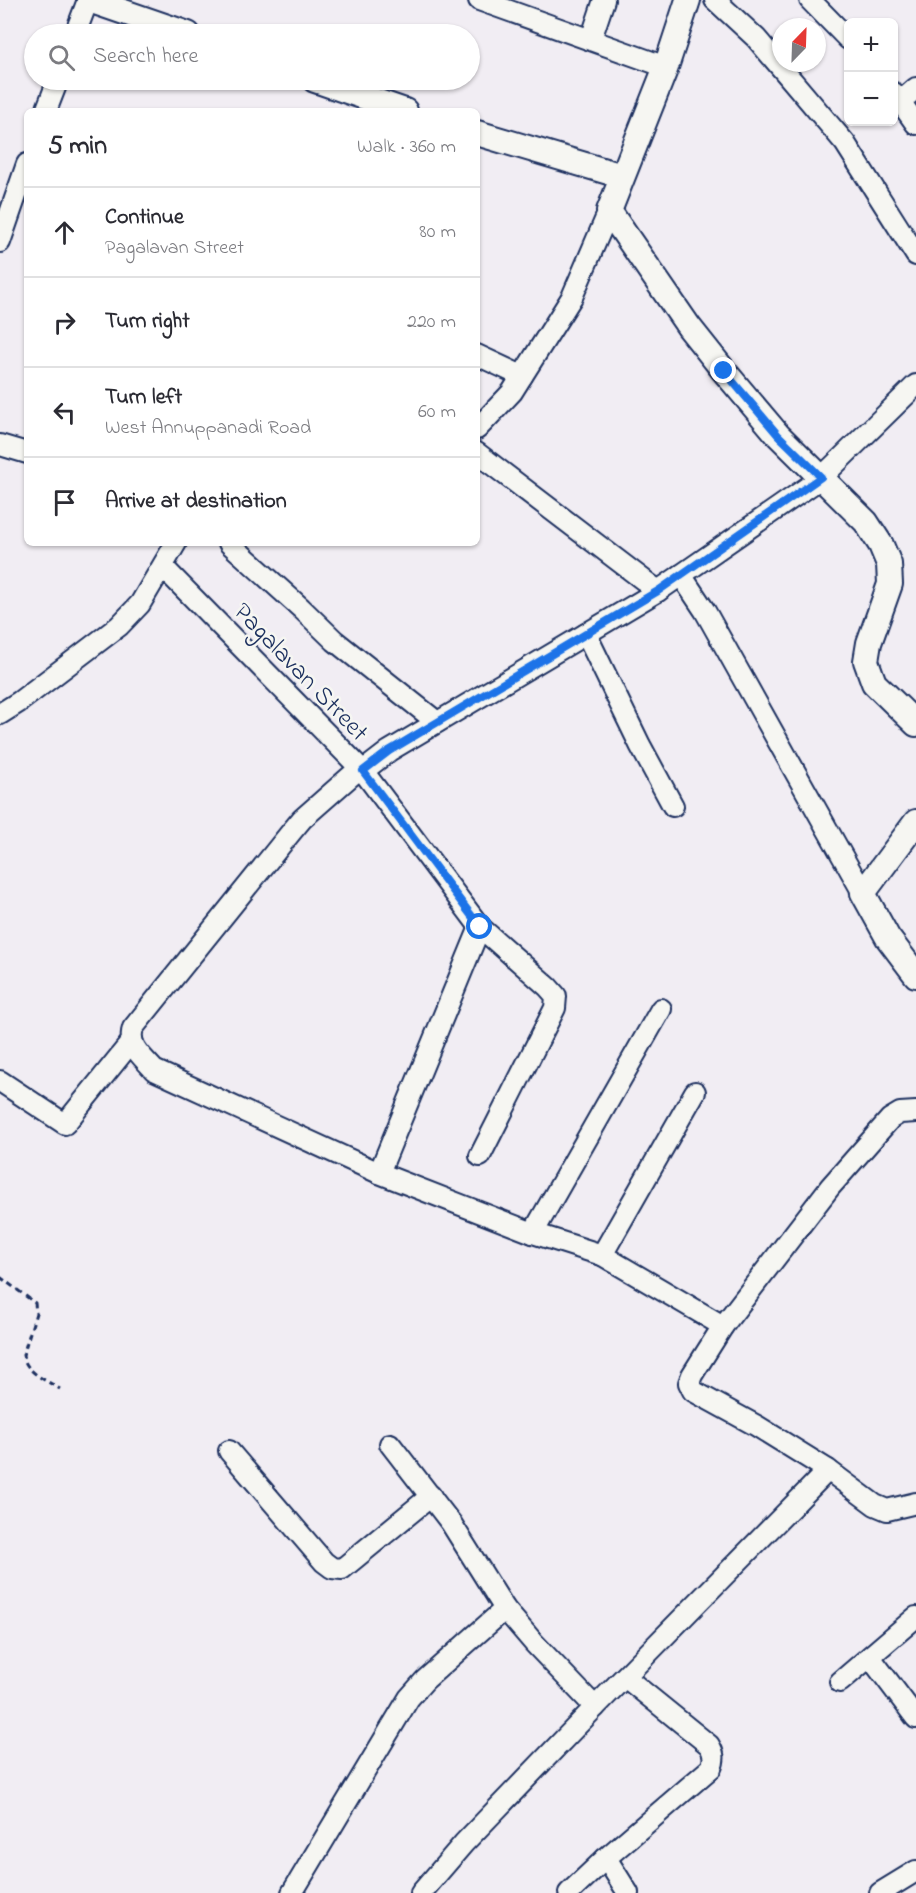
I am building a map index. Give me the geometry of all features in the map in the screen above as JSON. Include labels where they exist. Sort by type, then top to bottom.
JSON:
[{"type":"street","points":[[79,24],[89,0],[159,24]]},
{"type":"street","points":[[479,0],[666,67]]},
{"type":"street","points":[[591,39],[604,0]]},
{"type":"street","points":[[480,423],[512,392],[572,297],[666,67],[688,0]]},
{"type":"street","points":[[715,0],[756,38],[845,143],[916,255]]},
{"type":"street","points":[[810,0],[844,34]]},
{"type":"street","points":[[898,97],[916,88]]},
{"type":"street","points":[[49,108],[55,90]]},
{"type":"street","points":[[344,90],[396,108]]},
{"type":"street","points":[[898,98],[916,124]]},
{"type":"street","points":[[480,134],[622,176]]},
{"type":"street","points":[[0,242],[24,173]]},
{"type":"street","points":[[609,211],[688,327],[778,435],[866,522],[881,545],[889,564],[890,584],[869,643],[866,661],[874,683],[916,724]]},
{"type":"street","points":[[480,356],[522,376]]},
{"type":"street","points":[[723,1326],[602,1255],[533,1233],[379,1173],[154,1070],[133,1046],[131,1036],[133,1028],[297,825],[361,769],[658,591],[821,477],[916,385]]},
{"type":"street","points":[[0,445],[24,447]]},
{"type":"street","points":[[480,455],[658,591]]},
{"type":"street","points":[[0,714],[119,626],[140,604],[174,546]]},
{"type":"street","points":[[231,546],[301,608],[334,641],[437,722]]},
{"type":"street","name":"Pagalavan Street","points":[[163,567],[361,769],[480,927],[556,996],[555,1008],[480,1156]]},
{"type":"street","points":[[681,575],[705,611],[888,938],[915,973]]},
{"type":"street","points":[[586,634],[673,807]]},
{"type":"street","points":[[863,893],[916,822]]},
{"type":"street","points":[[379,1173],[480,927]]},
{"type":"street","points":[[533,1233],[661,1009]]},
{"type":"street","points":[[0,1081],[65,1124],[132,1041]]},
{"type":"street","points":[[602,1255],[695,1092]]},
{"type":"street","points":[[916,1112],[900,1113],[890,1119],[830,1187],[723,1326],[689,1383],[693,1391],[758,1426],[828,1470],[875,1506],[887,1510],[916,1503]]},
{"type":"street","points":[[390,1444],[451,1523],[505,1609],[595,1707]]},
{"type":"street","points":[[229,1451],[324,1562],[332,1568],[342,1569],[431,1496]]},
{"type":"street","points":[[421,1893],[464,1843],[828,1470]]},
{"type":"street","points":[[292,1893],[409,1698],[425,1680],[505,1609]]},
{"type":"street","points":[[840,1682],[916,1617]]},
{"type":"street","points":[[870,1657],[916,1718]]},
{"type":"street","points":[[569,1893],[606,1858],[711,1768],[714,1761],[714,1753],[709,1745],[625,1677]]},
{"type":"street","points":[[606,1858],[628,1893]]},
{"type":"street","points":[[880,1893],[916,1871]]},
{"type":"path","points":[[0,1277],[35,1303],[36,1313],[23,1355],[24,1362],[32,1372],[60,1389]]},
{"type":"route","points":[[480,927],[363,771],[389,751],[658,591],[821,477],[778,435],[724,371]]}]
